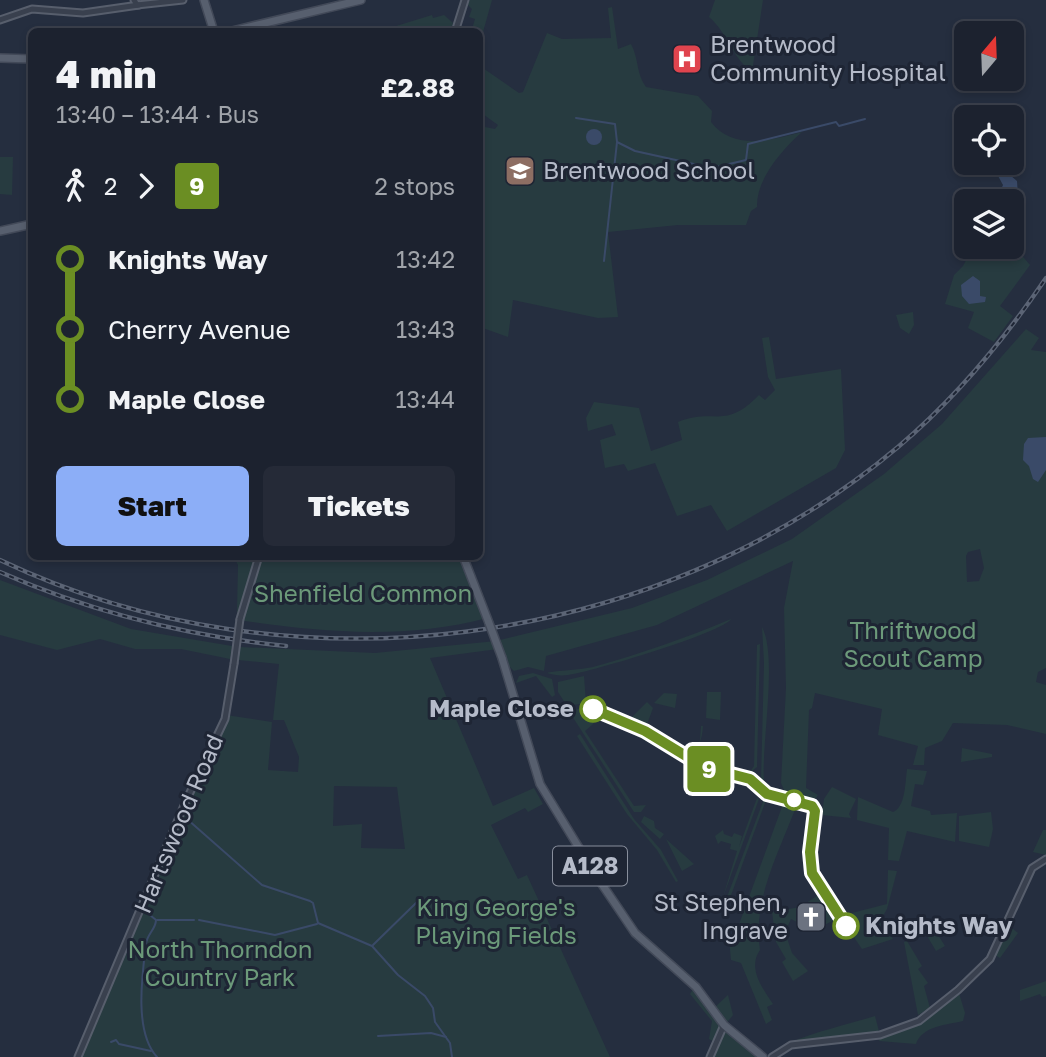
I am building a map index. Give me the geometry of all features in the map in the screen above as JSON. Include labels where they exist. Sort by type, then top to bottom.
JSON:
[{"type":"main road","points":[[204,0],[211,28]]},
{"type":"main road","points":[[254,28],[361,0]]},
{"type":"main road","points":[[0,58],[28,59]]},
{"type":"main road","points":[[0,231],[28,225]]},
{"type":"main road","name":"A128","points":[[465,560],[502,658],[544,791],[635,933],[696,987],[724,1025],[763,1057]]},
{"type":"street","points":[[116,8],[132,0],[142,3]]},
{"type":"street","points":[[0,20],[32,9],[83,13],[142,3],[183,0]]},
{"type":"street","points":[[455,28],[465,0]]},
{"type":"street","name":"Hartswood Road","points":[[78,1057],[185,803],[225,719],[240,619],[258,560]]},
{"type":"street","points":[[772,1057],[791,1045],[880,1035],[919,1021],[985,964],[1032,868],[1046,859]]},
{"type":"street","points":[[710,1057],[724,1025]]},
{"type":"green space","points":[[470,0],[492,0],[483,32],[483,28],[472,28],[475,19],[469,17],[472,9],[467,4]]},
{"type":"green space","points":[[715,0],[763,0],[752,72],[709,17]]},
{"type":"green space","points":[[612,7],[618,49],[631,44],[646,87],[698,96],[712,111],[711,122],[730,137],[754,141],[802,132],[772,166],[761,186],[757,207],[751,211],[746,225],[678,225],[608,232],[618,317],[598,318],[513,300],[508,337],[483,328],[483,127],[495,129],[498,125],[483,114],[483,68],[519,93],[523,92],[547,33],[562,39],[611,38],[608,8]]},
{"type":"green space","points":[[432,15],[433,18],[444,15],[453,23],[451,28],[390,28]]},
{"type":"green space","points":[[0,157],[13,157],[12,195],[0,194]]},
{"type":"green space","points":[[1024,258],[1030,265],[1000,306],[1013,316],[994,342],[968,328],[974,312],[945,304],[954,275],[967,259]]},
{"type":"green space","points":[[913,312],[914,325],[909,334],[900,328],[896,315]]},
{"type":"green space","points":[[1026,329],[1039,338],[1031,350],[1046,352],[1046,668],[1038,672],[1036,682],[1046,685],[1046,734],[1007,725],[953,723],[942,741],[925,748],[924,765],[913,765],[918,746],[878,735],[882,709],[815,693],[812,708],[809,710],[806,788],[818,795],[813,803],[772,793],[762,785],[784,790],[781,783],[786,688],[784,608],[793,561],[657,625],[546,656],[544,671],[528,667],[514,671],[510,667],[504,668],[498,649],[430,658],[493,806],[534,788],[543,804],[528,812],[525,808],[491,825],[518,879],[527,875],[610,1057],[78,1057],[226,715],[272,722],[268,770],[298,772],[299,757],[284,720],[273,720],[279,664],[238,660],[240,647],[375,653],[496,641],[632,608],[707,580],[792,539],[884,474],[942,424]],"holes":[[[980,549],[984,568],[979,581],[967,582],[966,556],[968,552]],[[334,786],[397,787],[405,849],[361,848],[362,824],[333,826]]]},
{"type":"green space","points":[[769,337],[776,379],[841,369],[845,450],[836,468],[727,531],[711,505],[677,516],[655,463],[628,471],[624,464],[605,468],[600,440],[616,435],[612,424],[588,431],[586,418],[594,402],[639,408],[651,451],[682,440],[678,422],[691,418],[728,415],[747,406],[759,395],[765,400],[775,390],[768,377],[762,338]]},
{"type":"green space","name":"Shenfield Common","points":[[236,560],[464,560],[487,618],[427,629],[366,632],[305,629],[245,621],[240,619],[241,612],[237,612],[238,565]]},
{"type":"green space","points":[[0,580],[131,629],[232,646],[230,659],[181,649],[135,649],[100,639],[57,650],[0,635]]},
{"type":"green space","points":[[731,619],[706,633],[628,659],[568,675],[547,673],[611,662]]},
{"type":"green space","points":[[762,627],[769,659],[764,782],[761,780],[764,663]]},
{"type":"green space","points":[[760,644],[757,767],[747,775],[743,772],[750,772],[754,766],[757,645]]},
{"type":"green space","points":[[533,673],[552,679],[555,695],[552,697],[536,676],[516,683],[519,676]]},
{"type":"green space","points":[[584,676],[586,703],[567,706],[558,692],[558,682]]},
{"type":"green space","points":[[707,692],[721,692],[720,720],[706,718]]},
{"type":"green space","points":[[664,693],[677,694],[675,708],[654,703]]},
{"type":"green space","points":[[647,702],[653,708],[646,727],[631,718]]},
{"type":"green space","points":[[581,708],[598,714],[593,724],[585,731],[634,806],[646,805],[641,812],[634,812],[572,716],[575,710]]},
{"type":"green space","points":[[601,714],[630,727],[673,756],[600,716]]},
{"type":"green space","points":[[650,727],[660,730],[657,734],[675,746],[649,730]]},
{"type":"green space","points":[[580,734],[634,819],[661,850],[678,881],[676,882],[657,850],[627,814],[577,736]]},
{"type":"green space","points":[[700,741],[697,746],[686,752],[679,748],[689,750]]},
{"type":"green space","points":[[962,748],[992,754],[992,757],[961,762]]},
{"type":"green space","points":[[907,769],[927,771],[923,785],[915,784],[911,806],[930,811],[931,815],[957,813],[955,842],[907,831],[899,861],[888,860],[889,828],[857,820],[858,797],[893,812],[902,801]]},
{"type":"green space","points":[[710,771],[748,780],[758,789],[760,796],[751,784],[704,773]]},
{"type":"green space","points":[[832,787],[856,799],[849,814],[851,818],[822,815],[824,799]]},
{"type":"green space","points":[[757,798],[759,799],[723,897],[737,851],[730,849],[731,844],[721,841],[718,844],[715,836],[723,830],[724,834],[732,837],[734,833],[742,836],[739,847]]},
{"type":"green space","points":[[764,799],[766,800],[730,898],[727,897]]},
{"type":"green space","points":[[783,804],[796,807],[763,895],[760,950],[755,964],[758,978],[773,1004],[767,1007],[772,1020],[766,1024],[741,963],[731,960],[729,939],[738,927]]},
{"type":"green space","points":[[991,812],[993,829],[989,847],[959,841],[959,816]]},
{"type":"green space","points":[[644,816],[654,821],[655,828],[664,834],[660,839],[641,822]]},
{"type":"green space","points":[[1043,830],[1046,830],[1046,855],[1033,852]]},
{"type":"green space","points":[[666,839],[694,864],[682,871]]},
{"type":"green space","points":[[888,870],[897,871],[887,909],[880,921],[893,939],[862,949],[840,917],[813,931],[819,910],[810,906],[799,923],[791,919],[785,932],[792,953],[808,971],[793,981],[782,962],[786,959],[776,942],[772,912],[800,907],[823,892],[840,916],[887,904]]},
{"type":"green space","points":[[931,924],[945,946],[936,951],[923,929]]},
{"type":"green space","points":[[1007,924],[1018,933],[1000,958],[993,954]]},
{"type":"green space","points":[[907,941],[922,966],[918,969],[928,983],[924,986],[930,1008],[918,1015],[904,942]]},
{"type":"green space","points":[[1046,981],[1046,996],[1042,997],[1040,994],[1020,1001],[1020,990]]},
{"type":"green space","points":[[695,986],[714,1008],[728,995],[733,1015],[725,1025],[764,1057],[711,1057],[715,1042],[709,1039],[712,1021],[690,994]]},
{"type":"green space","points":[[958,990],[965,1013],[963,1021],[929,1030],[923,1033],[916,1044],[879,1041],[881,1035],[919,1021]]},
{"type":"green space","points":[[875,1016],[880,1035],[791,1045],[789,1043],[821,1032]]},
{"type":"water","points":[[591,129],[597,129],[602,137],[600,143],[591,145],[586,140],[586,134]]},
{"type":"water","points":[[998,175],[1010,175],[1017,181],[1018,189],[1001,189],[1003,185]]},
{"type":"water","points":[[973,276],[980,281],[980,296],[986,297],[985,302],[969,304],[962,296],[961,285]]},
{"type":"water","points":[[1046,437],[1046,470],[1038,482],[1033,479],[1029,466],[1023,460],[1024,444],[1028,438]]},
{"type":"waterway","points":[[576,118],[615,124],[617,142],[604,261]]},
{"type":"waterway","points":[[617,142],[635,151],[712,168],[746,160],[748,144],[836,122],[839,126],[865,119]]},
{"type":"waterway","points":[[187,819],[262,885],[310,901],[313,903],[318,923],[372,946],[398,975],[425,996],[433,1008],[435,1022],[450,1043],[452,1057]]},
{"type":"waterway","points":[[373,945],[417,902]]},
{"type":"waterway","points":[[145,911],[156,920],[146,944],[142,1019],[150,1046],[157,1057]]},
{"type":"waterway","points":[[157,920],[194,920]]},
{"type":"waterway","points":[[199,920],[275,935],[317,924]]},
{"type":"waterway","points":[[378,1036],[431,1033],[446,1037]]},
{"type":"waterway","points":[[111,1042],[116,1040],[119,1044],[151,1051]]},
{"type":"railway","points":[[0,560],[111,603],[228,629],[346,639],[466,632],[583,609],[695,570],[801,516],[898,447],[940,409],[996,346],[1046,278]]},
{"type":"railway","points":[[0,572],[69,599],[140,620],[212,636],[286,646]]},
{"type":"bus line","name":"9","points":[[593,709],[645,731],[704,767],[750,779],[767,794],[812,806],[815,811],[810,841],[812,873],[846,926]]},
{"type":"place","name":"Brentwood Community Hospital","points":[[687,59]]},
{"type":"place","name":"Brentwood School","points":[[520,171]]},
{"type":"place","name":"Maple Close","points":[[593,709]]},
{"type":"place","name":"St Stephen, Ingrave","points":[[811,917]]},
{"type":"place","name":"Knights Way","points":[[846,926]]},
{"type":"park label","name":"Thriftwood Scout Camp","points":[[913,645]]},
{"type":"park label","name":"King George's Playing Fields","points":[[496,922]]},
{"type":"park label","name":"North Thorndon Country Park","points":[[220,964]]}]
